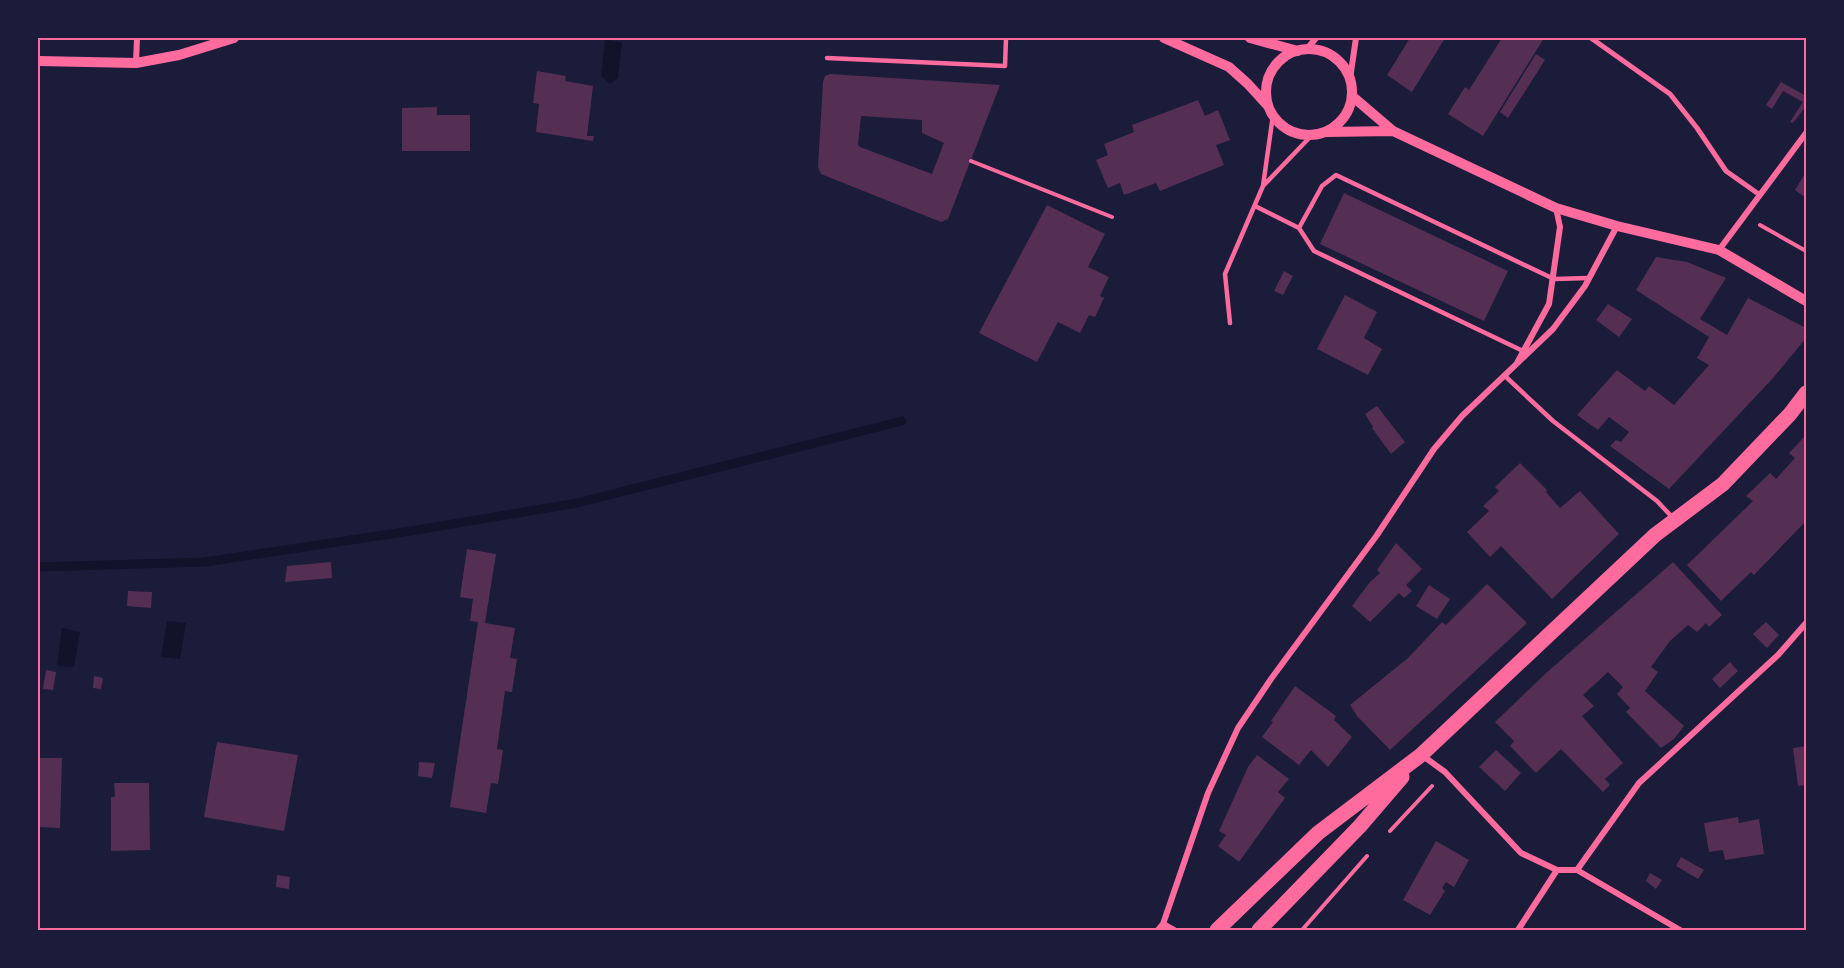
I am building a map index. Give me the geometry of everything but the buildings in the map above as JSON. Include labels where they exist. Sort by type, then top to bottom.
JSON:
[{"type":"main road","points":[[1217,930],[1318,833],[1421,754],[1655,535],[1723,484],[1790,414],[1806,393]]},
{"type":"main road","points":[[1259,930],[1360,826],[1421,754]]},
{"type":"street","points":[[136,63],[137,38]]},
{"type":"street","points":[[38,61],[136,63],[178,55],[234,38]]},
{"type":"street","points":[[1164,38],[1229,67],[1248,84],[1280,124],[1289,131],[1300,135],[1326,132],[1393,131]]},
{"type":"street","points":[[1250,38],[1302,50],[1318,50],[1338,60],[1350,79]]},
{"type":"street","points":[[1270,111],[1266,93],[1268,78],[1275,66],[1285,56],[1302,50],[1316,38]]},
{"type":"street","points":[[1326,132],[1336,126],[1350,107],[1352,96],[1350,79],[1356,38]]},
{"type":"street","points":[[1591,38],[1670,94],[1698,128],[1726,171],[1760,195]]},
{"type":"street","points":[[1352,96],[1393,131],[1556,208],[1617,226],[1719,250],[1806,300]]},
{"type":"street","points":[[1719,250],[1806,132]]},
{"type":"street","points":[[1513,369],[1549,304],[1560,227],[1556,208]]},
{"type":"street","points":[[1158,930],[1163,924],[1208,793],[1238,728],[1270,679],[1377,535],[1434,449],[1462,416],[1553,329],[1590,278],[1617,226]]},
{"type":"street","points":[[1577,870],[1639,783],[1778,655],[1806,623]]},
{"type":"street","points":[[1421,754],[1445,772],[1521,853],[1557,870],[1577,870],[1680,930]]},
{"type":"street","points":[[1518,930],[1557,870]]},
{"type":"street","points":[[1163,924],[1174,930]]},
{"type":"lane","points":[[827,58],[1005,66],[1006,38]]},
{"type":"lane","points":[[1230,323],[1225,274],[1263,186],[1270,111]]},
{"type":"lane","points":[[1263,186],[1312,135]]},
{"type":"lane","points":[[1299,228],[1322,186],[1336,176],[1554,279],[1590,278]]},
{"type":"lane","points":[[1255,206],[1299,228],[1314,251],[1523,351]]},
{"type":"lane","points":[[1505,376],[1553,421],[1657,501],[1675,520]]},
{"type":"path","points":[[971,161],[1112,217]]},
{"type":"path","points":[[1742,220],[1765,226],[1806,251]]},
{"type":"path","points":[[1387,835],[1445,772]]},
{"type":"path","points":[[1302,930],[1371,852]]},
{"type":"shaded area","points":[[605,40],[622,42],[618,78],[610,84],[601,76]]},
{"type":"shaded area","points":[[167,621],[186,623],[180,659],[161,657]]},
{"type":"shaded area","points":[[62,628],[80,632],[74,667],[57,666]]},
{"type":"waterway","points":[[38,567],[205,562],[577,503],[902,421]]}]
